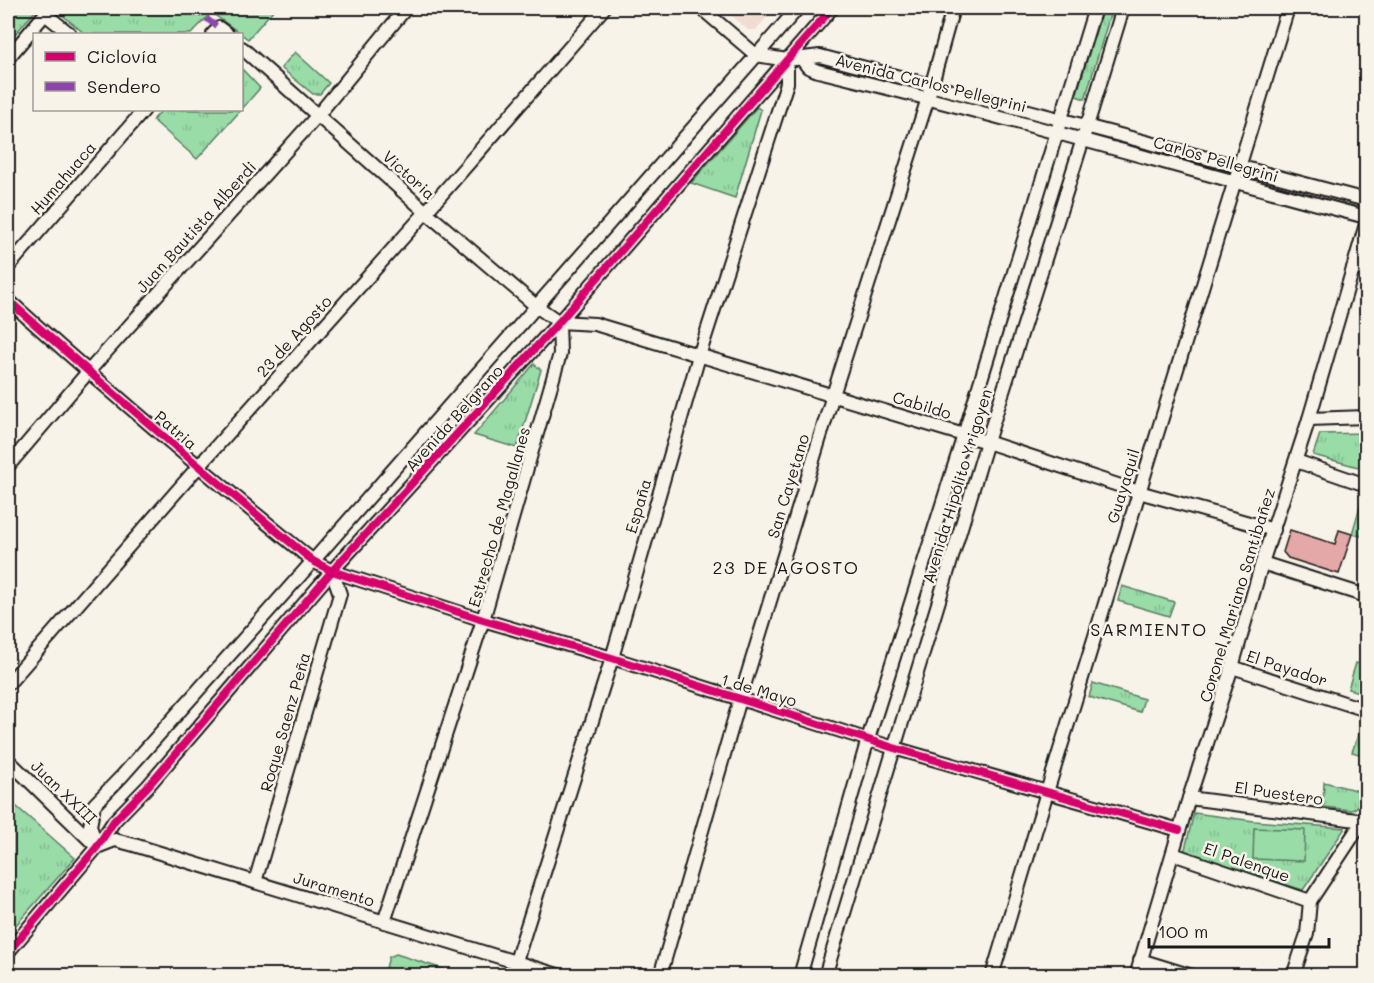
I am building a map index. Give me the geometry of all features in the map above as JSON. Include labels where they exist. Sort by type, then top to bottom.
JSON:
[{"type":"street","name":"Juan Bautista Alberdi","points":[[8,466],[88,372],[318,115],[406,8]]},
{"type":"street","name":"23 de Agosto","points":[[8,684],[604,8]]},
{"type":"street","points":[[701,8],[756,55]]},
{"type":"street","name":"Avenida Belgrano","points":[[98,847],[90,826],[94,805],[313,561],[798,8]]},
{"type":"street","name":"Avenida Belgrano","points":[[98,847],[114,821],[148,786],[332,571],[559,322],[832,8]]},
{"type":"street","name":"San Cayetano","points":[[660,975],[833,395],[928,98],[953,8]]},
{"type":"street","name":"Avenida Hipólito Yrigoyen","points":[[800,975],[868,739],[1095,8]]},
{"type":"street","name":"Avenida Hipólito Yrigoyen","points":[[825,975],[987,442],[1123,8]]},
{"type":"street","name":"Guayaquil","points":[[992,975],[1288,8]]},
{"type":"street","points":[[8,58],[45,14],[69,33]]},
{"type":"street","name":"Victoria","points":[[243,49],[426,212],[536,306],[559,322]]},
{"type":"street","name":"Avenida Carlos Pellegrini","points":[[756,55],[787,60],[820,56],[1060,119]]},
{"type":"street","name":"Avenida Carlos Pellegrini","points":[[801,58],[808,67],[818,71],[1056,132]]},
{"type":"street","name":"España","points":[[516,961],[612,658],[699,356],[787,83],[787,60]]},
{"type":"street","name":"Humahuaca","points":[[8,267],[143,111]]},
{"type":"street","name":"Carlos Pellegrini","points":[[1060,119],[1085,133],[1235,183],[1366,217]]},
{"type":"street","name":"Carlos Pellegrini","points":[[1056,132],[1085,133],[1240,167],[1366,200]]},
{"type":"street","name":"Coronel Mariano Santibañez","points":[[1136,975],[1262,563],[1309,419],[1366,224]]},
{"type":"street","points":[[1353,268],[1366,271]]},
{"type":"street","name":"Patria","points":[[8,300],[198,467],[313,561],[332,571]]},
{"type":"street","name":"Cabildo","points":[[559,322],[595,324],[987,442],[1139,492],[1274,530]]},
{"type":"street","name":"Estrecho de Magallanes","points":[[384,921],[483,620],[560,354],[559,322]]},
{"type":"street","points":[[1309,419],[1366,417]]},
{"type":"street","points":[[1296,461],[1366,485]]},
{"type":"street","points":[[1262,563],[1366,596]]},
{"type":"street","name":"1 de Mayo","points":[[332,571],[894,748],[1179,830]]},
{"type":"street","name":"Roque Saenz Peña","points":[[255,882],[339,594],[332,571]]},
{"type":"street","name":"El Payador","points":[[1232,667],[1366,710]]},
{"type":"street","name":"Juan XXIII","points":[[8,760],[98,847]]},
{"type":"street","name":"El Puestero","points":[[1189,798],[1365,818]]},
{"type":"street","points":[[1293,975],[1307,934],[1310,901],[1365,818]]},
{"type":"street","name":"Juramento","points":[[98,847],[115,840],[561,975]]},
{"type":"street","points":[[8,952],[98,847]]},
{"type":"street","name":"El Palenque","points":[[1173,854],[1310,901]]},
{"type":"street","points":[[1140,960],[1192,975]]},
{"type":"shaded area","points":[[723,8],[775,8],[756,30],[748,30]]},
{"type":"green space","points":[[8,8],[38,8],[8,42]]},
{"type":"green space","points":[[54,8],[205,8],[211,13],[192,33],[84,33]]},
{"type":"green space","points":[[205,8],[275,8],[248,39],[243,33],[240,33]]},
{"type":"green space","points":[[1103,8],[1112,8],[1085,99],[1076,96]]},
{"type":"green space","points":[[295,52],[329,83],[320,94],[313,94],[281,68]]},
{"type":"green space","points":[[243,70],[260,88],[243,108]]},
{"type":"green space","points":[[757,107],[761,110],[735,198],[691,183]]},
{"type":"green space","points":[[161,111],[240,111],[197,159],[153,120]]},
{"type":"green space","points":[[534,364],[541,370],[517,448],[474,435]]},
{"type":"green space","points":[[1366,433],[1366,469],[1313,455],[1320,434]]},
{"type":"green space","points":[[1364,492],[1366,493],[1366,537],[1352,534]]},
{"type":"green space","points":[[1122,586],[1174,602],[1169,616],[1118,601]]},
{"type":"green space","points":[[1356,663],[1366,666],[1366,694],[1348,689]]},
{"type":"green space","points":[[1093,683],[1144,699],[1140,712],[1089,697]]},
{"type":"green space","points":[[1364,718],[1366,718],[1366,756],[1352,752]]},
{"type":"green space","points":[[1324,782],[1363,792],[1357,807],[1352,810],[1323,807]]},
{"type":"green space","points":[[8,799],[75,858],[8,934]]},
{"type":"green space","points":[[1194,813],[1254,821],[1345,828],[1303,890],[1184,853]]},
{"type":"green space","points":[[1254,828],[1305,830],[1304,861],[1253,859]]},
{"type":"green space","points":[[396,954],[462,975],[384,975],[389,957]]},
{"type":"building","points":[[1290,530],[1335,544],[1339,530],[1352,534],[1339,574],[1288,558],[1283,552]]},
{"type":"marked path","points":[[192,8],[219,28]]},
{"type":"cycle path","points":[[8,952],[97,847],[114,821],[148,786],[332,571],[559,322],[832,8]]},
{"type":"cycle path","points":[[8,300],[236,497],[313,561],[332,571],[894,748],[1179,830]]},
{"type":"district","name":"23 DE AGOSTO","points":[[786,568]]},
{"type":"district","name":"SARMIENTO","points":[[1149,630]]}]
